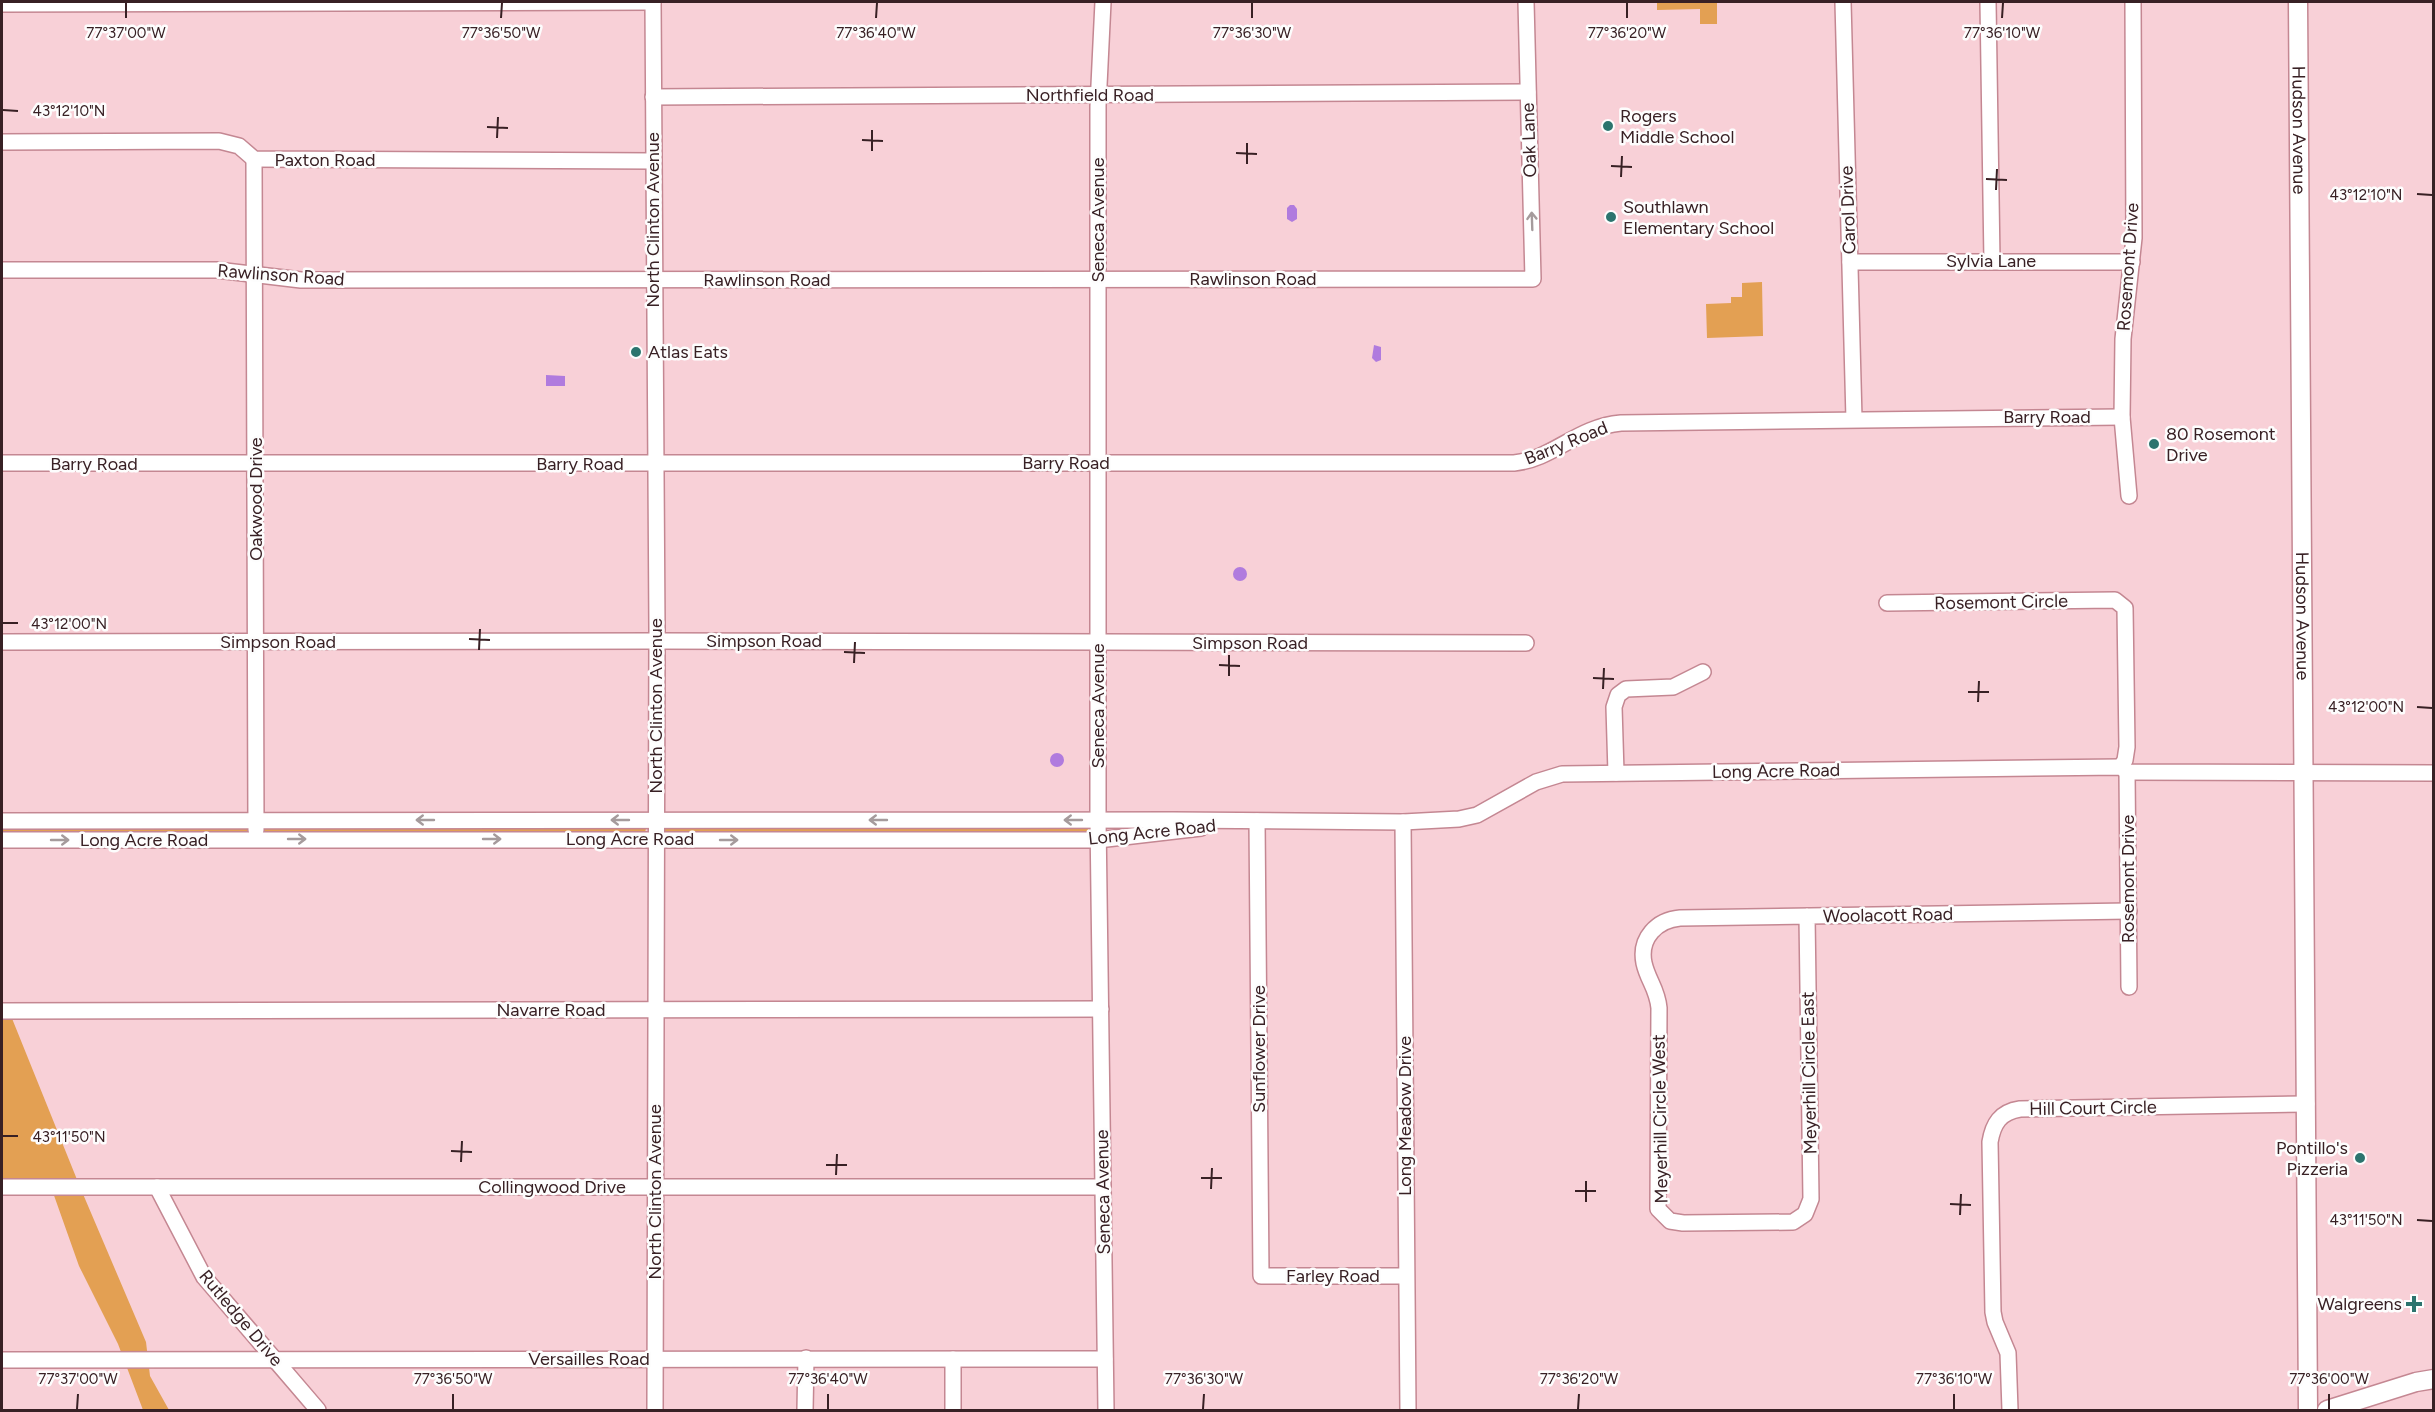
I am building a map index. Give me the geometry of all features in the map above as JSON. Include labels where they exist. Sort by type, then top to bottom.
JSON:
[{"type":"main road","name":"Hudson Avenue","points":[[2298,2],[2308,1410]]},
{"type":"main road","points":[[2327,1410],[2416,1382],[2433,1379]]},
{"type":"street","points":[[2,4],[653,2]]},
{"type":"street","name":"North Clinton Avenue","points":[[653,2],[656,641],[655,1410]]},
{"type":"street","name":"Seneca Avenue","points":[[1103,2],[1098,95],[1097,462],[1098,830],[1106,1410]]},
{"type":"street","name":"Oak Lane","points":[[1526,2],[1533,279]]},
{"type":"street","name":"Carol Drive","points":[[1843,2],[1854,419]]},
{"type":"street","points":[[1988,2],[1992,261]]},
{"type":"street","name":"Rosemont Drive","points":[[2129,496],[2122,417],[2123,339],[2132,262],[2133,2]]},
{"type":"street","name":"Northfield Road","points":[[652,97],[1528,92]]},
{"type":"street","name":"Paxton Road","points":[[2,142],[219,141],[239,146],[254,159],[653,161]]},
{"type":"street","name":"Oakwood Drive","points":[[254,159],[256,839]]},
{"type":"street","name":"Sylvia Lane","points":[[1850,262],[2132,262]]},
{"type":"street","name":"Rawlinson Road","points":[[2,270],[217,270],[313,280],[1533,279]]},
{"type":"street","name":"Barry Road","points":[[2,463],[1514,463],[1536,459],[1576,436],[1610,424],[2122,417]]},
{"type":"street","name":"Rosemont Drive","points":[[2115,600],[2125,608],[2127,747],[2124,770],[2129,987]]},
{"type":"street","name":"Rosemont Circle","points":[[1887,603],[2115,600]]},
{"type":"street","name":"Simpson Road","points":[[2,642],[1526,643]]},
{"type":"street","points":[[1616,773],[1614,707],[1618,695],[1626,689],[1673,687],[1703,672]]},
{"type":"street","name":"Long Acre Road","points":[[2,840],[655,839],[1098,830],[1257,821],[1403,822],[1459,819],[1477,815],[1548,777],[1562,774],[2124,770],[2433,773]]},
{"type":"street","name":"Long Acre Road","points":[[2,821],[655,820],[1098,830]]},
{"type":"street","name":"Sunflower Drive","points":[[1257,821],[1261,1276]]},
{"type":"street","name":"Long Meadow Drive","points":[[1403,822],[1408,1410]]},
{"type":"street","name":"Woolacott Road","points":[[1651,931],[1663,921],[1680,918],[2129,911]]},
{"type":"street","name":"Meyerhill Circle East","points":[[1793,1222],[1805,1214],[1811,1199],[1807,916]]},
{"type":"street","name":"Meyerhill Circle West","points":[[1651,931],[1644,948],[1644,956],[1648,975],[1658,993],[1659,1008],[1658,1209],[1670,1221],[1683,1223],[1793,1222]]},
{"type":"street","name":"Navarre Road","points":[[2,1011],[1101,1009]]},
{"type":"street","name":"Hill Court Circle","points":[[2010,1410],[2008,1353],[1993,1312],[1990,1142],[1992,1129],[1997,1120],[2020,1109],[2307,1104]]},
{"type":"street","name":"Collingwood Drive","points":[[2,1187],[1103,1187]]},
{"type":"street","name":"Rutledge Drive","points":[[158,1187],[204,1277],[318,1410]]},
{"type":"street","name":"Farley Road","points":[[1261,1276],[1406,1276]]},
{"type":"street","points":[[806,1358],[806,1410]]},
{"type":"street","points":[[953,1359],[953,1410]]},
{"type":"street","name":"Versailles Road","points":[[2,1360],[1106,1359]]},
{"type":"shaded area","points":[[1657,2],[1717,2],[1717,24],[1700,24],[1700,9],[1657,10]]},
{"type":"shaded area","points":[[1294,205],[1297,209],[1297,219],[1292,222],[1287,219],[1287,208]]},
{"type":"shaded area","points":[[1762,282],[1763,336],[1707,338],[1706,304],[1731,303],[1731,297],[1742,297],[1742,283]]},
{"type":"shaded area","points":[[1374,345],[1381,347],[1381,360],[1376,362],[1372,358]]},
{"type":"shaded area","points":[[546,375],[565,376],[565,386],[546,386]]},
{"type":"shaded area","points":[[1240,567],[1245,569],[1247,574],[1245,579],[1240,581],[1235,579],[1233,574],[1235,569]]},
{"type":"shaded area","points":[[1054,753],[1060,753],[1064,760],[1060,767],[1054,767],[1050,763],[1050,757]]},
{"type":"shaded area","points":[[2,826],[247,827],[247,833],[2,835]]},
{"type":"shaded area","points":[[644,826],[646,830],[643,833],[262,833],[262,827]]},
{"type":"shaded area","points":[[665,826],[1088,827],[1089,832],[1088,834],[665,833],[663,828]]},
{"type":"shaded area","points":[[2,1011],[9,1011],[146,1342],[150,1376],[169,1410],[143,1410],[118,1344],[79,1266],[51,1187],[2,1187]]},
{"type":"place","name":"Rogers Middle School","points":[[1608,126]]},
{"type":"place","name":"Southlawn Elementary School","points":[[1611,217]]},
{"type":"place","name":"Atlas Eats","points":[[636,352]]},
{"type":"place","name":"80 Rosemont Drive","points":[[2154,444]]},
{"type":"place","name":"Pontillo's Pizzeria","points":[[2360,1158]]},
{"type":"place","name":"Walgreens","points":[[2414,1304]]}]
